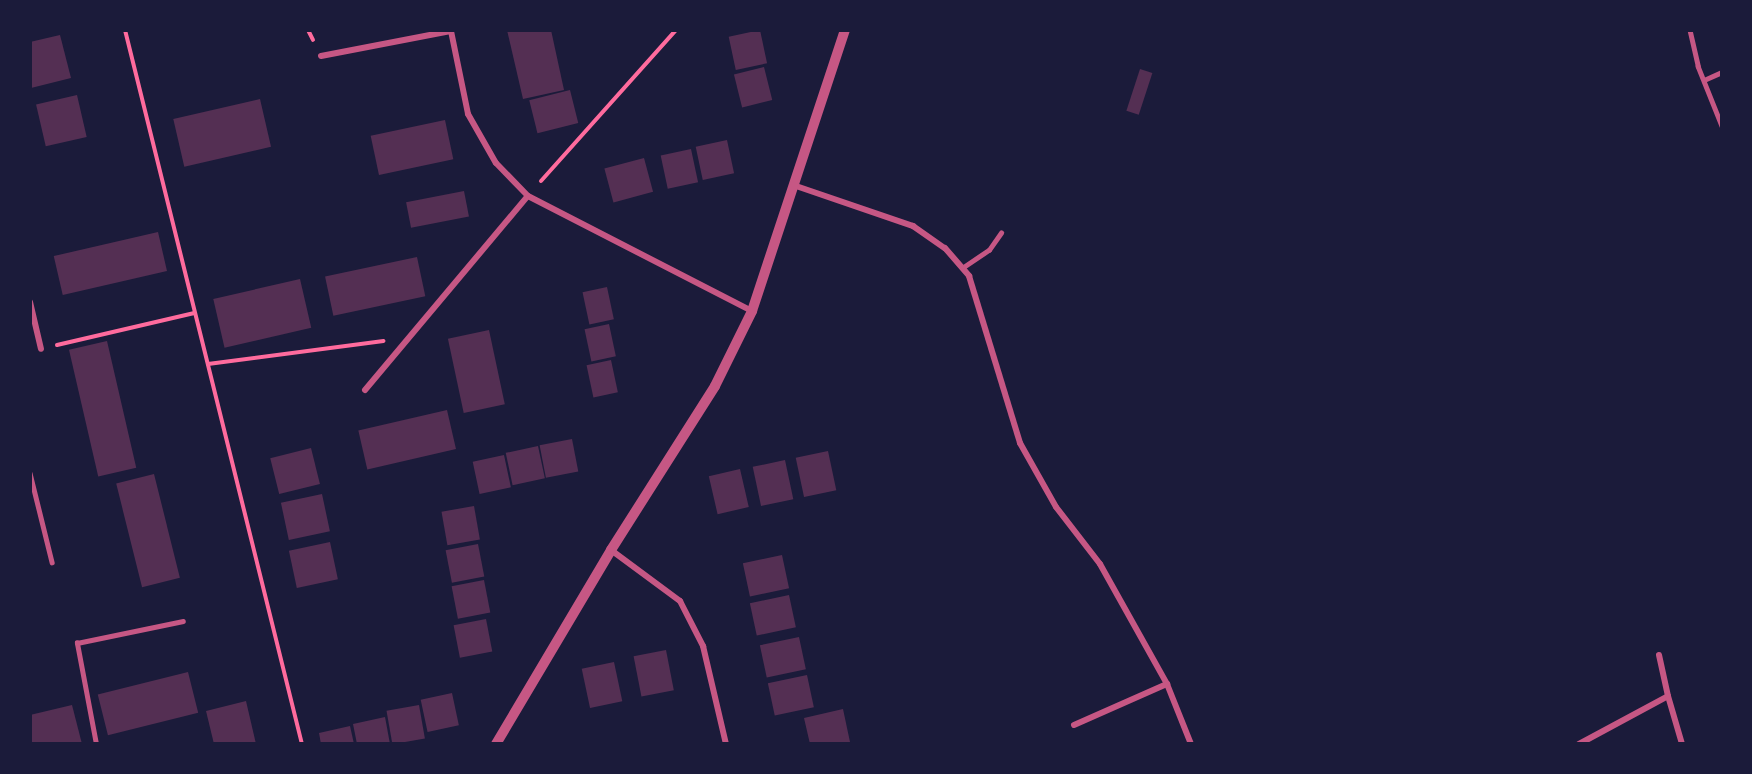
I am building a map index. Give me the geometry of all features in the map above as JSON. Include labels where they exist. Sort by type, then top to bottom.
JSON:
[{"type":"street","points":[[496,744],[611,550],[715,386],[752,311],[796,186],[845,30]]},
{"type":"street","points":[[321,56],[450,31],[468,114],[496,163],[528,196],[752,311]]},
{"type":"street","points":[[796,186],[913,226],[945,248],[969,276],[1020,443],[1056,507],[1100,564],[1167,684],[1191,744]]},
{"type":"street","points":[[365,390],[528,196]]},
{"type":"street","points":[[30,302],[41,349]]},
{"type":"street","points":[[611,550],[680,601],[703,646],[726,744]]},
{"type":"street","points":[[1659,656],[1682,744]]},
{"type":"street","points":[[1074,725],[1167,684]]},
{"type":"street","points":[[1579,744],[1668,696]]},
{"type":"lane","points":[[1690,30],[1704,80],[1722,126]]},
{"type":"lane","points":[[1704,80],[1722,72]]},
{"type":"lane","points":[[962,268],[989,250],[1001,234]]},
{"type":"lane","points":[[30,473],[52,562]]},
{"type":"lane","points":[[96,744],[77,644],[183,621]]},
{"type":"path","points":[[125,30],[302,744]]},
{"type":"path","points":[[528,196],[676,30]]},
{"type":"path","points":[[41,349],[194,313]]},
{"type":"path","points":[[208,364],[409,338]]},
{"type":"building","points":[[507,30],[551,30],[564,90],[523,99]]},
{"type":"building","points":[[760,30],[767,63],[736,70],[729,37]]},
{"type":"building","points":[[60,35],[71,78],[31,88],[30,42]]},
{"type":"building","points":[[764,67],[772,100],[742,107],[734,74]]},
{"type":"building","points":[[1140,69],[1152,73],[1139,115],[1126,111]]},
{"type":"building","points":[[570,90],[578,123],[537,133],[529,100]]},
{"type":"building","points":[[77,95],[87,137],[46,146],[36,104]]},
{"type":"building","points":[[260,99],[271,147],[184,167],[173,119]]},
{"type":"building","points":[[445,120],[453,159],[379,175],[371,136]]},
{"type":"building","points":[[727,140],[734,173],[703,180],[696,147]]},
{"type":"building","points":[[691,149],[698,182],[668,189],[661,155]]},
{"type":"building","points":[[644,158],[653,192],[613,202],[604,169]]},
{"type":"building","points":[[464,191],[469,217],[411,228],[406,202]]},
{"type":"building","points":[[158,232],[167,271],[63,295],[54,256]]},
{"type":"building","points":[[417,257],[425,296],[333,316],[325,277]]},
{"type":"building","points":[[300,279],[311,328],[225,348],[213,299]]},
{"type":"building","points":[[607,287],[614,319],[589,324],[583,292]]},
{"type":"building","points":[[609,324],[616,356],[591,361],[585,329]]},
{"type":"building","points":[[489,330],[505,404],[464,413],[448,339]]},
{"type":"building","points":[[107,341],[136,468],[98,476],[69,350]]},
{"type":"building","points":[[611,360],[618,392],[593,397],[587,365]]},
{"type":"building","points":[[447,410],[456,449],[367,469],[358,430]]},
{"type":"building","points":[[572,439],[578,471],[546,478],[540,445]]},
{"type":"building","points":[[538,446],[545,478],[513,485],[506,453]]},
{"type":"building","points":[[311,448],[320,484],[279,494],[270,458]]},
{"type":"building","points":[[828,451],[836,490],[804,497],[796,458]]},
{"type":"building","points":[[504,455],[511,487],[480,494],[473,462]]},
{"type":"building","points":[[785,460],[793,499],[761,506],[753,467]]},
{"type":"building","points":[[740,469],[749,507],[718,514],[709,476]]},
{"type":"building","points":[[154,474],[180,578],[142,587],[116,483]]},
{"type":"building","points":[[322,494],[330,531],[289,540],[281,503]]},
{"type":"building","points":[[474,506],[480,539],[447,545],[442,512]]},
{"type":"building","points":[[330,542],[338,579],[297,588],[289,551]]},
{"type":"building","points":[[478,544],[484,576],[452,583],[446,550]]},
{"type":"building","points":[[782,555],[789,588],[750,597],[743,563]]},
{"type":"building","points":[[484,580],[490,612],[458,619],[452,586]]},
{"type":"building","points":[[789,595],[796,627],[757,636],[750,603]]},
{"type":"building","points":[[486,619],[492,651],[460,658],[454,625]]},
{"type":"building","points":[[799,637],[806,669],[767,678],[760,645]]},
{"type":"building","points":[[666,650],[674,690],[641,697],[634,656]]},
{"type":"building","points":[[614,662],[622,701],[590,708],[582,669]]},
{"type":"building","points":[[188,672],[198,713],[108,735],[98,694]]},
{"type":"building","points":[[807,675],[814,707],[775,716],[768,683]]},
{"type":"building","points":[[452,693],[459,725],[428,732],[421,700]]},
{"type":"building","points":[[246,701],[256,744],[214,744],[206,711]]},
{"type":"building","points":[[72,705],[82,744],[30,744],[30,715]]},
{"type":"building","points":[[419,705],[425,738],[392,744],[387,711]]},
{"type":"building","points":[[843,709],[850,742],[810,744],[804,718]]},
{"type":"building","points":[[385,717],[390,744],[357,744],[353,724]]},
{"type":"building","points":[[350,726],[354,744],[321,744],[319,733]]}]
